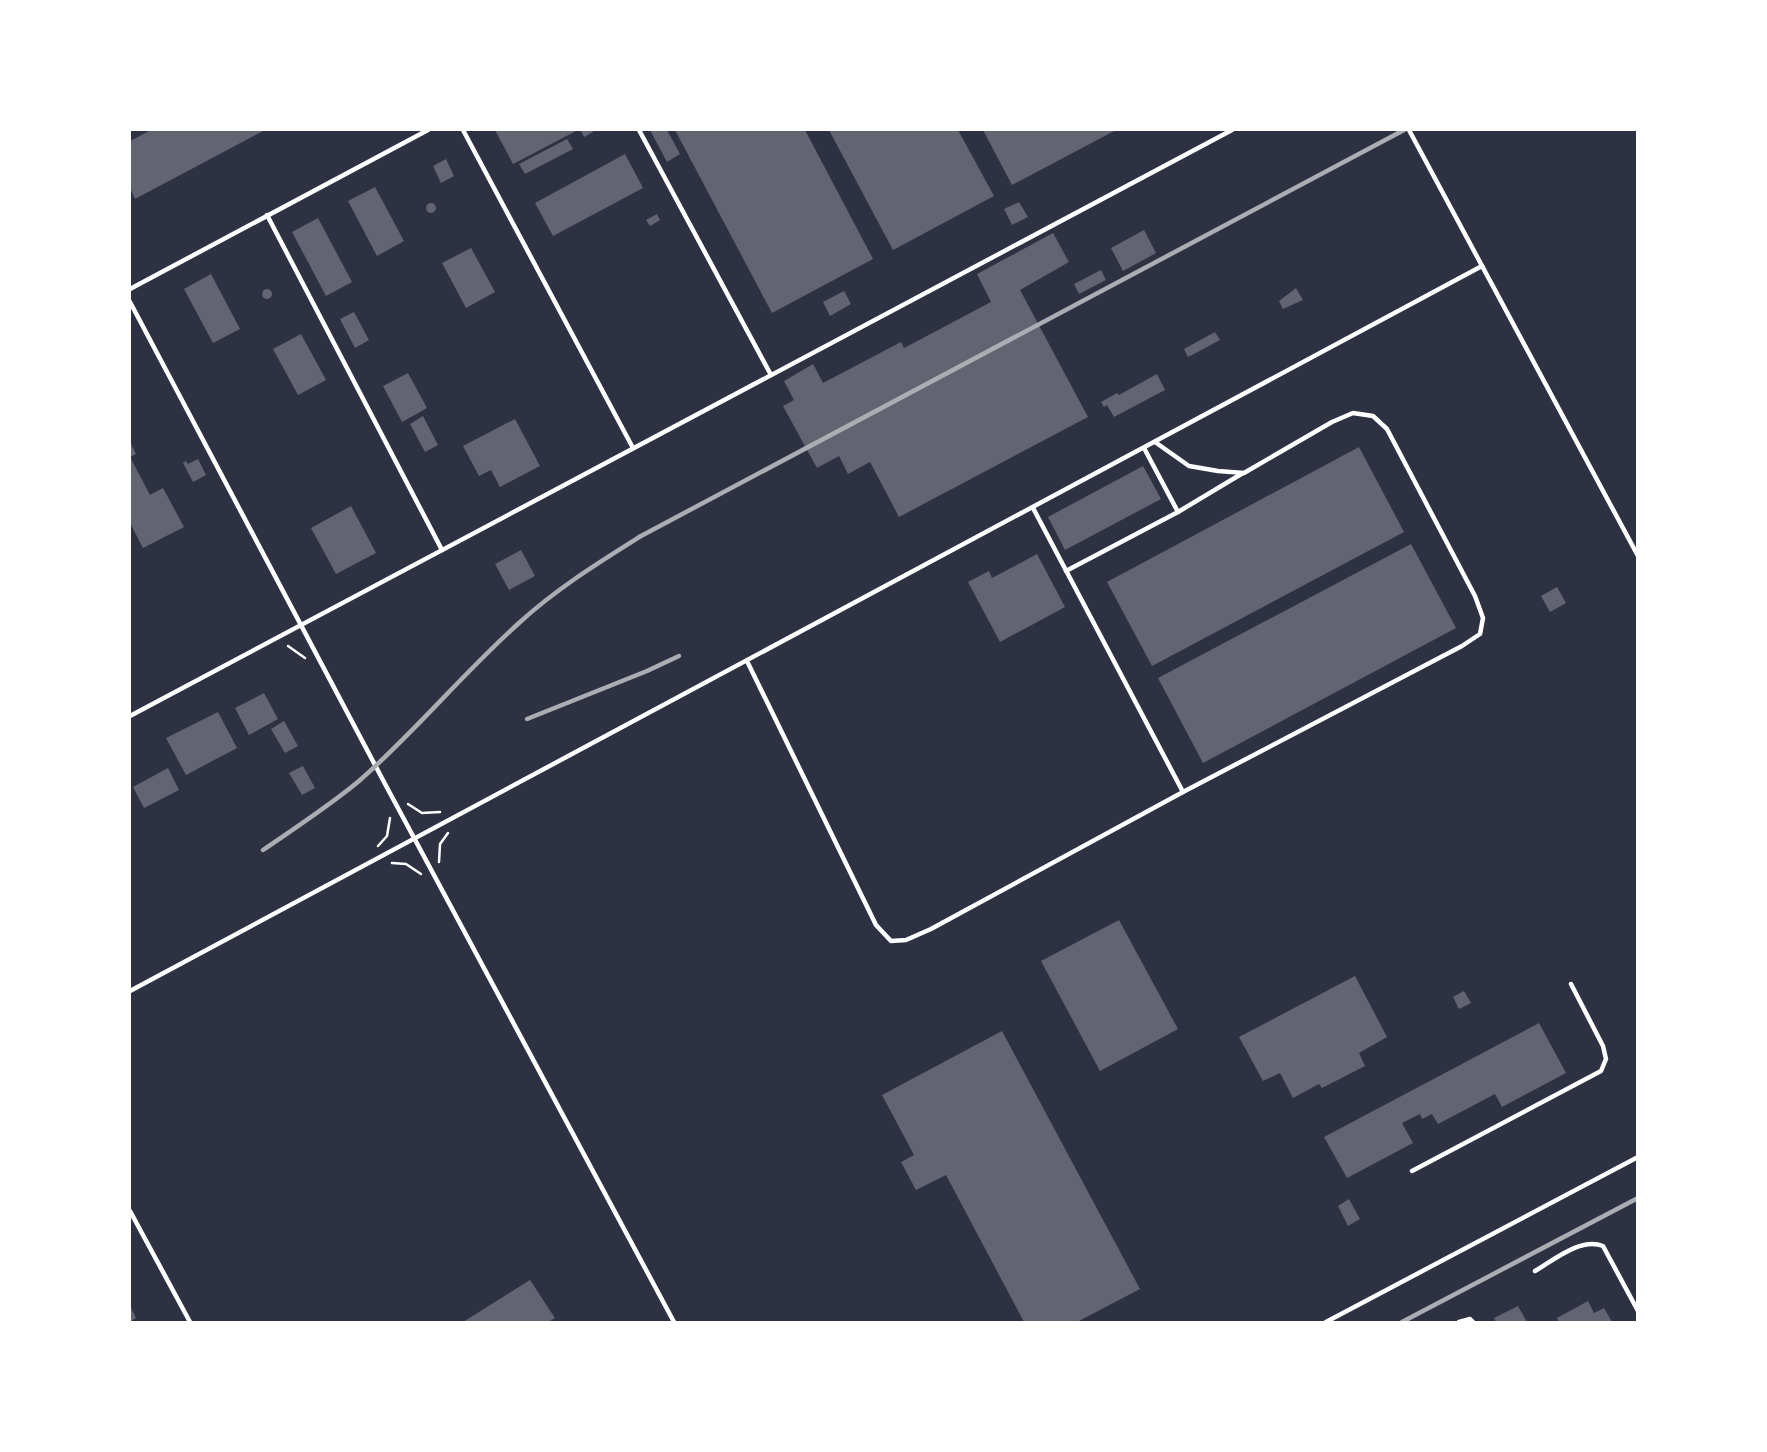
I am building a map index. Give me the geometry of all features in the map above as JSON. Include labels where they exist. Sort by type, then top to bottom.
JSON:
[{"type":"lane","points":[[130,289],[428,130]]},
{"type":"lane","points":[[463,130],[633,449]]},
{"type":"lane","points":[[639,130],[771,375]]},
{"type":"lane","points":[[130,716],[1232,130]]},
{"type":"lane","points":[[1409,130],[1637,556]]},
{"type":"lane","points":[[267,215],[442,550]]},
{"type":"lane","points":[[130,991],[1482,266]]},
{"type":"lane","points":[[130,302],[414,839],[674,1322]]},
{"type":"lane","points":[[747,661],[876,925],[891,941],[906,940],[931,929],[1183,792],[1462,646],[1480,634],[1483,618],[1475,596],[1387,429],[1373,416],[1353,413],[1332,422],[1178,512],[1066,571]]},
{"type":"lane","points":[[1155,442],[1189,466],[1244,473]]},
{"type":"lane","points":[[1144,448],[1178,512]]},
{"type":"lane","points":[[1032,508],[1183,792]]},
{"type":"lane","points":[[1412,1171],[1601,1071],[1606,1059],[1603,1046],[1570,984]]},
{"type":"lane","points":[[1326,1322],[1637,1157]]},
{"type":"lane","points":[[130,1211],[190,1322]]},
{"type":"lane","points":[[1535,1271],[1582,1245],[1595,1243],[1603,1246],[1637,1311]]},
{"type":"lane","points":[[1459,1322],[1471,1319],[1473,1322]]},
{"type":"path","points":[[288,646],[297,650],[310,665]]},
{"type":"path","points":[[403,798],[422,813],[442,812]]},
{"type":"path","points":[[370,863],[365,853],[387,836],[389,811]]},
{"type":"path","points":[[439,862],[440,844],[445,835],[454,829]]},
{"type":"path","points":[[388,863],[406,864],[413,867],[423,878]]},
{"type":"building","points":[[151,130],[265,130],[135,199],[130,188],[130,141]]},
{"type":"building","points":[[495,130],[578,130],[513,164]]},
{"type":"building","points":[[650,130],[667,130],[680,154],[667,162]]},
{"type":"building","points":[[675,130],[805,130],[873,259],[772,313]]},
{"type":"building","points":[[829,130],[958,130],[994,196],[893,250]]},
{"type":"building","points":[[983,130],[1116,130],[1012,185]]},
{"type":"building","points":[[581,131],[593,132],[584,137]]},
{"type":"building","points":[[567,139],[573,149],[525,174],[519,164]]},
{"type":"building","points":[[625,154],[643,188],[553,236],[535,203]]},
{"type":"building","points":[[446,159],[454,176],[441,183],[433,166]]},
{"type":"building","points":[[375,187],[404,241],[377,256],[348,201]]},
{"type":"building","points":[[1019,202],[1028,217],[1012,225],[1004,209]]},
{"type":"building","points":[[431,203],[435,204],[435,212],[431,213],[427,212],[426,208],[427,204]]},
{"type":"building","points":[[657,214],[660,220],[650,226],[646,220]]},
{"type":"building","points":[[318,218],[352,282],[326,296],[292,232]]},
{"type":"building","points":[[1144,230],[1156,253],[1123,271],[1111,248]]},
{"type":"building","points":[[1053,233],[1069,262],[1020,290],[1088,417],[899,517],[870,462],[848,474],[839,456],[817,468],[783,406],[794,400],[784,381],[813,364],[823,383],[901,342],[904,348],[991,302],[977,274]]},
{"type":"building","points":[[471,248],[495,292],[466,308],[442,263]]},
{"type":"building","points":[[1101,270],[1106,280],[1079,294],[1074,284]]},
{"type":"building","points":[[211,274],[240,329],[213,343],[184,289]]},
{"type":"building","points":[[1296,288],[1303,300],[1283,309],[1279,301]]},
{"type":"building","points":[[267,289],[271,290],[271,298],[267,299],[263,298],[262,294],[263,290]]},
{"type":"building","points":[[844,291],[851,304],[830,316],[823,302]]},
{"type":"building","points":[[354,312],[369,340],[355,348],[340,319]]},
{"type":"building","points":[[1215,332],[1220,340],[1188,357],[1184,349]]},
{"type":"building","points":[[301,334],[326,380],[298,395],[273,349]]},
{"type":"building","points":[[408,373],[427,408],[402,422],[383,386]]},
{"type":"building","points":[[1157,374],[1165,390],[1114,417],[1107,405],[1104,407],[1101,402],[1117,393],[1119,395]]},
{"type":"building","points":[[423,416],[438,445],[425,452],[410,424]]},
{"type":"building","points":[[515,419],[540,466],[500,487],[491,470],[479,476],[463,446]]},
{"type":"building","points":[[130,442],[136,454],[130,457]]},
{"type":"building","points":[[1359,447],[1404,532],[1152,666],[1107,582]]},
{"type":"building","points":[[130,457],[150,495],[163,488],[184,527],[143,548],[130,523]]},
{"type":"building","points":[[198,459],[206,475],[193,482],[183,463],[186,461],[188,464]]},
{"type":"building","points":[[1143,466],[1161,499],[1065,550],[1048,517]]},
{"type":"building","points":[[351,506],[376,553],[336,574],[311,528]]},
{"type":"building","points":[[1411,544],[1456,628],[1203,763],[1158,678]]},
{"type":"building","points":[[521,550],[535,576],[509,590],[495,564]]},
{"type":"building","points":[[1037,554],[1065,607],[1000,642],[968,582],[989,571],[992,578]]},
{"type":"building","points":[[1557,587],[1566,603],[1550,612],[1541,596]]},
{"type":"building","points":[[264,693],[278,719],[249,735],[235,708]]},
{"type":"building","points":[[218,712],[237,748],[186,775],[166,738]]},
{"type":"building","points":[[284,721],[298,746],[285,753],[271,729]]},
{"type":"building","points":[[303,766],[315,788],[302,795],[289,773]]},
{"type":"building","points":[[168,768],[179,790],[144,808],[133,787]]},
{"type":"building","points":[[1119,920],[1178,1029],[1100,1071],[1041,961]]},
{"type":"building","points":[[1355,976],[1387,1037],[1359,1053],[1365,1066],[1322,1088],[1319,1084],[1293,1098],[1280,1073],[1263,1081],[1239,1037]]},
{"type":"building","points":[[1464,991],[1471,1003],[1459,1009],[1453,997]]},
{"type":"building","points":[[1539,1023],[1566,1073],[1502,1107],[1495,1094],[1438,1124],[1432,1114],[1422,1119],[1420,1114],[1402,1123],[1413,1143],[1347,1178],[1324,1137]]},
{"type":"building","points":[[1002,1031],[1140,1289],[1077,1322],[1024,1322],[946,1175],[916,1190],[901,1162],[914,1155],[882,1095]]},
{"type":"building","points":[[1349,1199],[1360,1219],[1348,1226],[1338,1206]]},
{"type":"building","points":[[530,1280],[555,1318],[548,1322],[463,1322]]},
{"type":"building","points":[[1588,1301],[1594,1313],[1604,1308],[1612,1322],[1559,1322],[1557,1318]]},
{"type":"building","points":[[130,1306],[136,1318],[130,1322]]},
{"type":"building","points":[[1518,1306],[1527,1322],[1496,1322],[1494,1318]]},
{"type":"railway","points":[[263,850],[359,781],[400,743],[498,642],[533,611],[625,546],[1404,130]]},
{"type":"railway","points":[[527,719],[679,656]]},
{"type":"railway","points":[[1402,1322],[1638,1198]]}]
